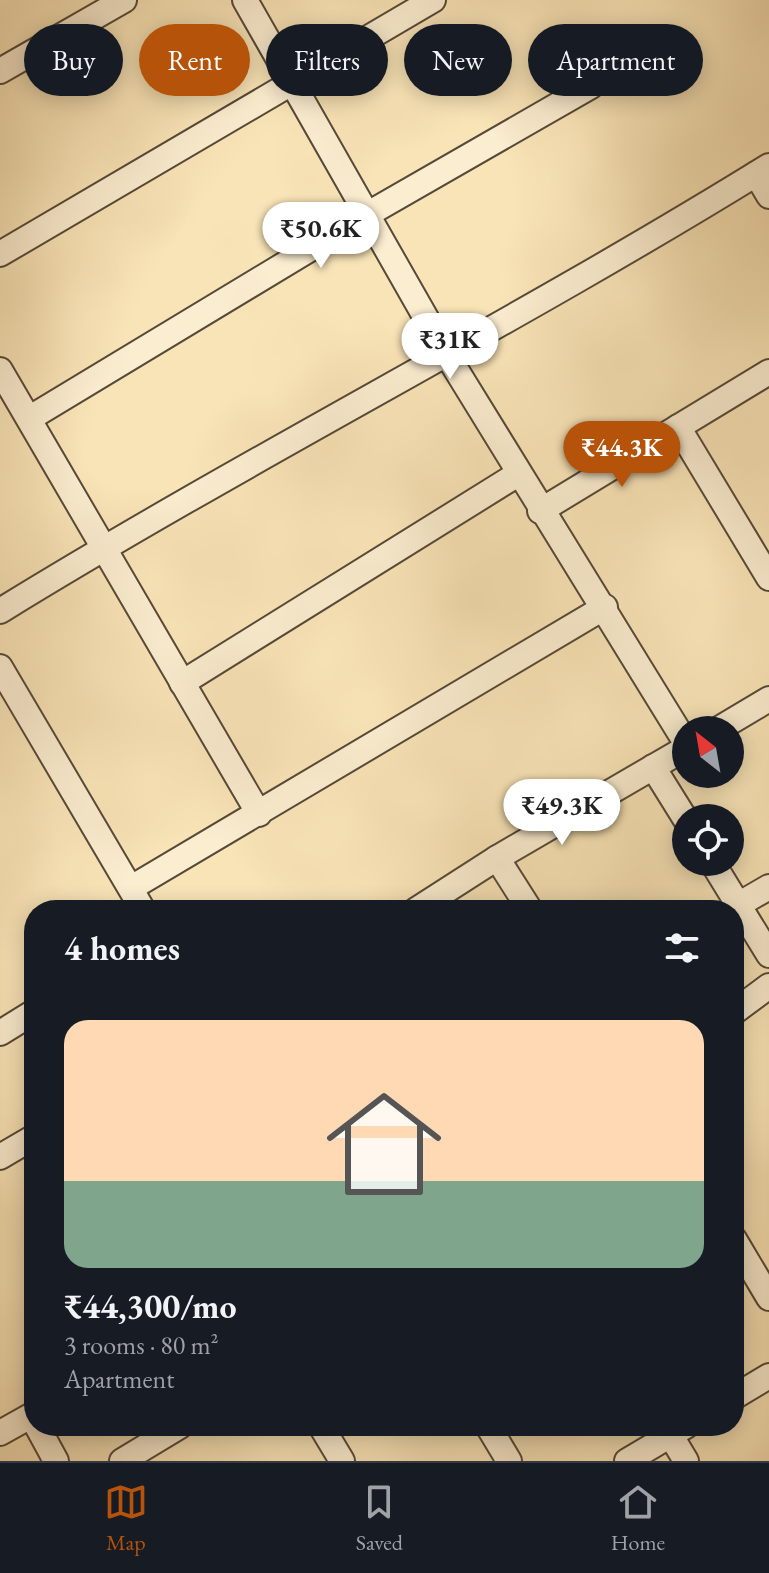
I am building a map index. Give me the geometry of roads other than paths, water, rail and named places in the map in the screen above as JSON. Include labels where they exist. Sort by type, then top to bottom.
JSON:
[{"type":"street","points":[[2,65],[124,0]]},
{"type":"street","points":[[245,0],[266,36]]},
{"type":"street","points":[[388,27],[433,0]]},
{"type":"street","points":[[0,254],[272,96]]},
{"type":"street","points":[[301,96],[447,355],[540,511],[605,607],[672,722]]},
{"type":"street","points":[[30,418],[368,214],[574,96]]},
{"type":"street","points":[[0,611],[102,548],[447,355],[763,170],[769,196]]},
{"type":"street","points":[[0,370],[259,814]]},
{"type":"street","points":[[540,511],[769,372]]},
{"type":"street","points":[[678,427],[769,578]]},
{"type":"street","points":[[182,683],[518,474]]},
{"type":"street","points":[[131,888],[605,607]]},
{"type":"street","points":[[0,667],[138,900]]},
{"type":"street","points":[[740,716],[769,699]]},
{"type":"street","points":[[432,900],[672,755]]},
{"type":"street","points":[[653,767],[676,804]]},
{"type":"street","points":[[497,858],[524,900]]},
{"type":"street","points":[[720,876],[735,900]]},
{"type":"street","points":[[744,902],[769,887]]},
{"type":"street","points":[[744,915],[769,955]]},
{"type":"street","points":[[744,1005],[769,986]]},
{"type":"street","points":[[0,1033],[24,1018]]},
{"type":"street","points":[[0,1157],[24,1143]]},
{"type":"street","points":[[744,1256],[769,1298]]},
{"type":"street","points":[[744,1391],[769,1376]]},
{"type":"street","points":[[0,1433],[24,1423]]},
{"type":"street","points":[[43,1436],[56,1461]]},
{"type":"street","points":[[122,1461],[163,1436]]},
{"type":"street","points":[[327,1436],[342,1461]]},
{"type":"street","points":[[494,1436],[509,1461]]},
{"type":"street","points":[[627,1461],[664,1436]]},
{"type":"street","points":[[677,1436],[686,1461]]}]
